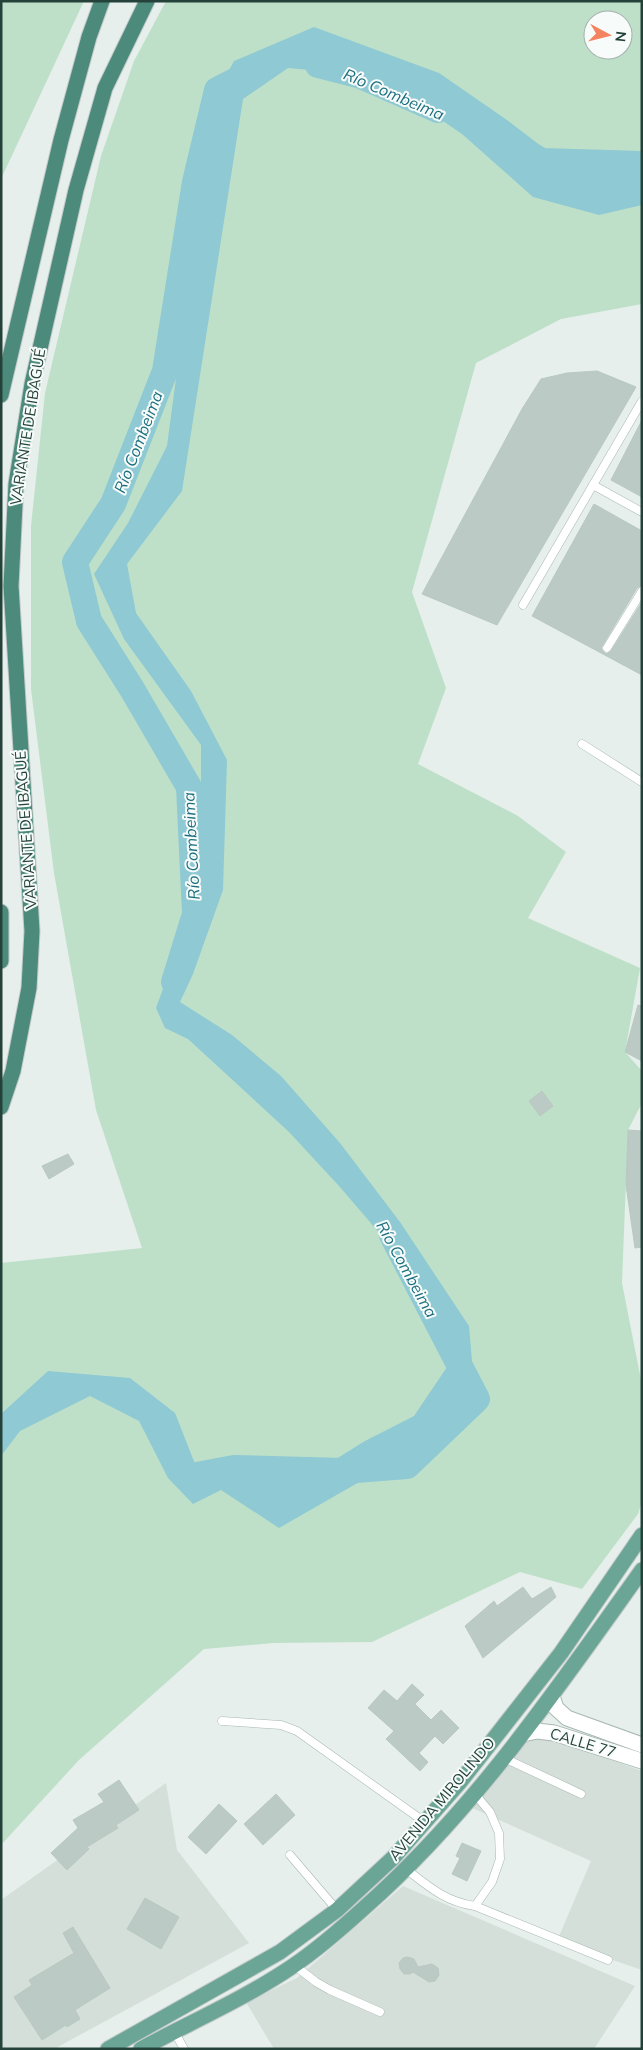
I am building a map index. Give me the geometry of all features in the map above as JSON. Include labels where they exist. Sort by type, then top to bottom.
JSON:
[{"type":"highway","name":"VARIANTE DE IBAGUÉ","points":[[1,395],[61,140],[89,37],[102,1]]},
{"type":"highway","name":"VARIANTE DE IBAGUÉ","points":[[1,1107],[13,1071],[29,988],[32,931],[11,586],[16,484],[32,384],[76,190],[105,88],[147,1]]},
{"type":"highway","name":"VARIANTE DE IBAGUÉ","points":[[1,912],[1,961]]},
{"type":"main road","name":"AVENIDA MIROLINDO","points":[[108,2049],[280,1952],[337,1910],[394,1858],[460,1782],[561,1653],[642,1535]]},
{"type":"main road","name":"AVENIDA MIROLINDO","points":[[140,2049],[272,1979],[294,1965],[350,1921],[406,1869],[445,1830],[523,1734],[642,1570]]},
{"type":"street","name":"CALLE 77","points":[[552,1696],[556,1708],[567,1718],[642,1745]]},
{"type":"street","name":"CALLE 77","points":[[523,1734],[537,1730],[554,1733],[642,1761]]},
{"type":"lane","points":[[523,605],[642,401]]},
{"type":"lane","points":[[593,485],[642,512]]},
{"type":"lane","points":[[607,648],[642,591]]},
{"type":"lane","points":[[582,744],[642,782]]},
{"type":"lane","points":[[222,1721],[281,1725],[297,1731],[426,1823]]},
{"type":"lane","points":[[504,1758],[581,1794]]},
{"type":"lane","points":[[474,1793],[490,1812],[499,1833],[500,1859],[492,1882],[475,1906]]},
{"type":"lane","points":[[290,1855],[337,1910]]},
{"type":"lane","points":[[406,1869],[434,1891],[458,1904],[475,1906],[608,1960]]},
{"type":"lane","points":[[294,1965],[330,1990],[380,2012]]},
{"type":"lane","points":[[174,2031],[184,2049]]},
{"type":"shaded area","points":[[534,1733],[642,1771],[642,1970],[557,1941],[591,1861],[470,1807]]},
{"type":"shaded area","points":[[166,1783],[177,1850],[249,1943],[54,2049],[1,2049],[1,1900]]},
{"type":"shaded area","points":[[403,1886],[635,1986],[594,2049],[274,2049],[246,2002],[297,1978]]},
{"type":"green space","points":[[1,1],[84,1],[1,179]]},
{"type":"green space","points":[[166,1],[642,1],[642,304],[561,319],[476,363],[412,592],[446,688],[418,764],[518,816],[566,852],[528,918],[640,968],[625,1052],[642,1071],[642,1103],[628,1130],[622,1283],[642,1385],[642,1501],[638,1514],[582,1589],[520,1572],[372,1642],[273,1643],[204,1649],[79,1760],[1,1845],[1,1263],[142,1248],[96,1110],[54,873],[31,689],[31,526],[45,393],[101,156],[134,61]]},
{"type":"water","points":[[314,27],[439,73],[507,120],[571,169],[642,151],[642,205],[599,215],[533,197],[462,134],[377,76],[288,68],[243,99],[182,491],[127,564],[136,613],[191,691],[227,760],[223,890],[193,974],[180,1002],[232,1035],[281,1076],[340,1143],[400,1222],[469,1326],[474,1384],[440,1451],[361,1481],[279,1528],[221,1490],[193,1504],[168,1478],[139,1421],[90,1396],[20,1431],[1,1456],[1,1414],[48,1371],[130,1378],[175,1413],[197,1469],[299,1482],[365,1441],[414,1416],[449,1364],[430,1292],[339,1186],[289,1132],[188,1039],[165,1028],[156,1008],[168,975],[194,932],[180,857],[201,814],[201,745],[124,639],[94,574],[128,523],[167,446],[191,265],[196,131],[234,61]]},
{"type":"building","points":[[597,371],[636,387],[497,625],[422,594],[522,409],[541,379],[567,373]]},
{"type":"building","points":[[642,420],[642,497],[611,480]]},
{"type":"building","points":[[594,504],[642,531],[642,585],[637,588],[601,648],[606,654],[611,651],[642,602],[642,675],[532,616]]},
{"type":"building","points":[[638,1005],[642,1006],[642,1061],[625,1052]]},
{"type":"building","points":[[542,1091],[553,1106],[540,1116],[529,1101]]},
{"type":"building","points":[[628,1130],[642,1131],[642,1247],[635,1248],[626,1185]]},
{"type":"building","points":[[68,1154],[74,1164],[49,1179],[42,1166]]},
{"type":"building","points":[[523,1587],[532,1599],[551,1587],[556,1597],[483,1658],[465,1626],[494,1601],[497,1606]]},
{"type":"building","points":[[412,1684],[424,1695],[415,1704],[431,1720],[441,1710],[459,1728],[443,1744],[435,1736],[419,1753],[428,1762],[420,1771],[386,1739],[394,1731],[368,1708],[384,1690],[397,1701]]},
{"type":"building","points":[[119,1780],[139,1810],[116,1825],[118,1828],[87,1847],[89,1849],[67,1870],[51,1853],[78,1828],[73,1820],[104,1802],[98,1794]]},
{"type":"building","points":[[276,1794],[295,1815],[263,1845],[244,1824]]},
{"type":"building","points":[[219,1804],[237,1821],[206,1854],[188,1837]]},
{"type":"building","points":[[462,1843],[481,1851],[467,1881],[452,1874],[460,1858],[456,1856]]},
{"type":"building","points":[[145,1898],[179,1917],[161,1949],[127,1929]]},
{"type":"building","points":[[73,1927],[110,1988],[75,2010],[80,2019],[67,2027],[66,2025],[42,2040],[14,1997],[32,1985],[29,1980],[74,1953],[63,1933]]},
{"type":"building","points":[[403,1958],[414,1959],[418,1967],[432,1964],[438,1968],[439,1975],[435,1981],[429,1982],[413,1972],[404,1974],[400,1969],[399,1963]]},
{"type":"waterway","name":"Río Combeima","points":[[318,65],[361,76],[438,110]]},
{"type":"waterway","name":"Río Combeima","points":[[174,982],[195,914],[189,787],[132,689],[89,621],[75,562],[113,504],[165,371],[195,182],[217,90],[252,72]]},
{"type":"waterway","name":"Río Combeima","points":[[527,153],[542,161],[642,164]]},
{"type":"waterway","name":"Río Combeima","points":[[183,1473],[186,1477],[234,1468],[343,1471],[407,1466],[477,1399],[392,1235]]}]
